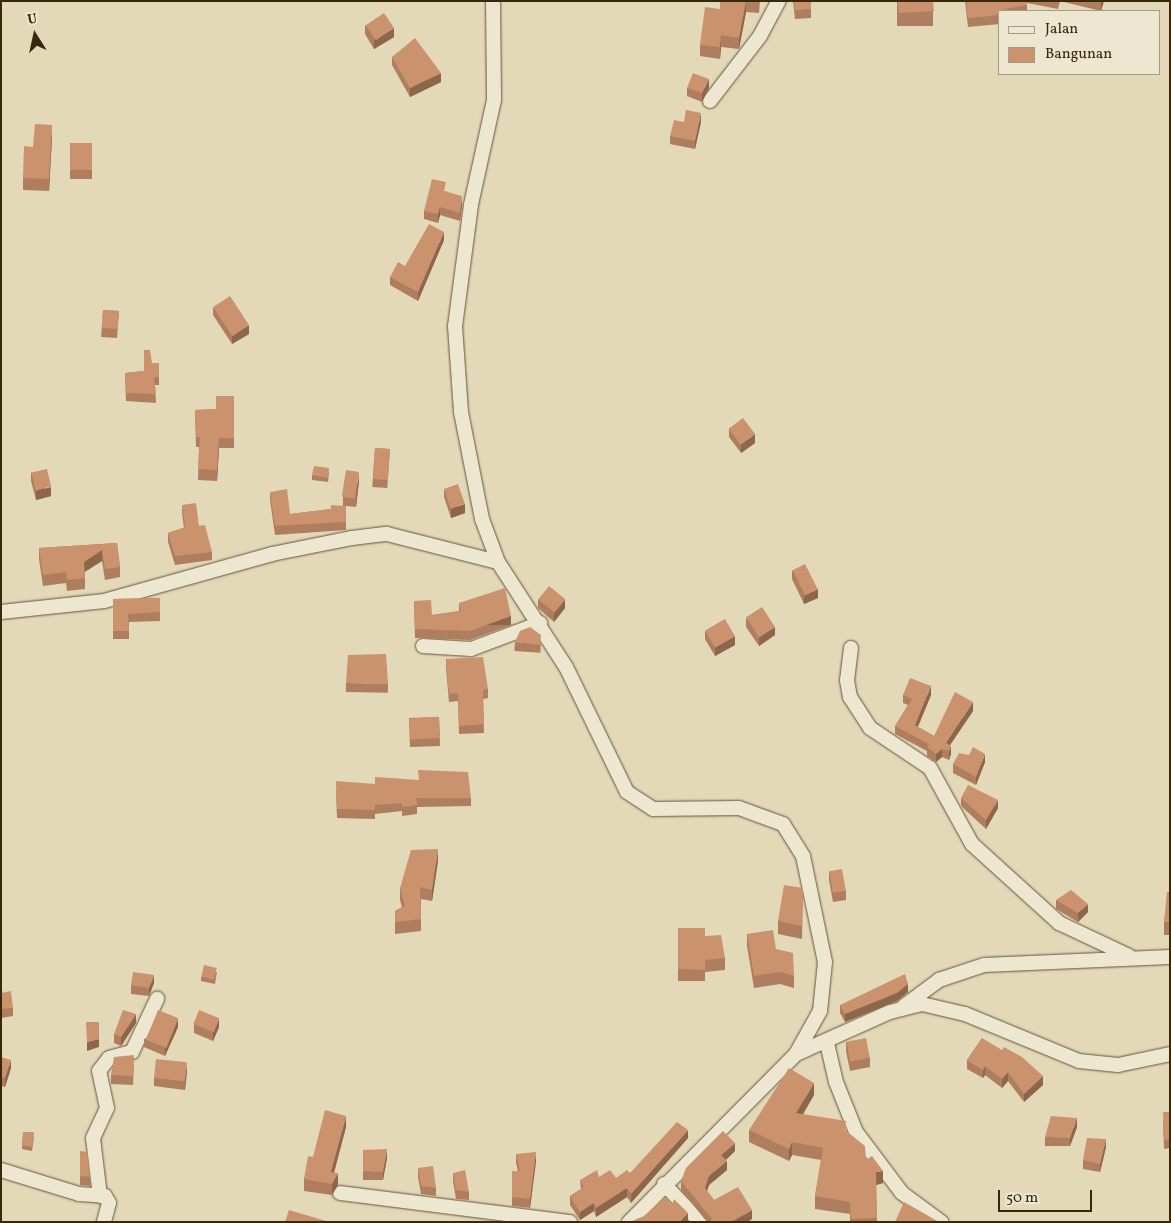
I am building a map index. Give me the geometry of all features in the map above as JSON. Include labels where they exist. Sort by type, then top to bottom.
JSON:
[{"type":"street","points":[[493,1],[494,100],[471,204],[455,356],[473,481],[498,562],[540,623],[632,799],[663,810],[754,810],[783,824],[795,839],[808,876],[825,962],[820,1011],[796,1054],[664,1184],[629,1222]]},
{"type":"street","points":[[710,101],[760,36],[779,1]]},
{"type":"street","points":[[1,612],[104,601],[289,550],[370,536],[425,541],[498,562]]},
{"type":"street","points":[[423,646],[471,648],[540,623]]},
{"type":"street","points":[[852,648],[846,680],[850,696],[870,728],[930,768],[972,844],[1059,923],[1129,956]]},
{"type":"street","points":[[796,1054],[827,1043],[903,1007],[939,980],[984,965],[1129,956],[1170,956]]},
{"type":"street","points":[[100,1196],[93,1138],[107,1108],[99,1071],[109,1058],[132,1052],[157,999]]},
{"type":"street","points":[[903,1007],[940,1006],[1079,1061],[1118,1065],[1170,1054]]},
{"type":"street","points":[[827,1043],[856,1132],[902,1192],[941,1222]]},
{"type":"street","points":[[1,1170],[100,1196],[109,1203],[104,1222]]},
{"type":"street","points":[[664,1184],[700,1222]]},
{"type":"street","points":[[340,1193],[570,1222]]},
{"type":"building","points":[[720,1],[746,1],[739,38],[721,35],[720,47],[700,45],[705,7],[720,9]]},
{"type":"building","points":[[794,1],[811,1],[811,9],[795,10]]},
{"type":"building","points":[[898,1],[933,1],[934,11],[899,13]]},
{"type":"building","points":[[966,1],[1027,1],[1027,5],[998,10],[998,15],[968,18]]},
{"type":"building","points":[[384,13],[394,28],[376,40],[366,25]]},
{"type":"building","points":[[415,38],[441,73],[410,88],[392,57]]},
{"type":"building","points":[[693,73],[709,79],[702,93],[687,88]]},
{"type":"building","points":[[686,110],[701,113],[695,141],[670,136],[674,120],[684,122]]},
{"type":"building","points":[[35,124],[52,125],[49,179],[23,178],[24,146],[33,147]]},
{"type":"building","points":[[70,143],[92,143],[92,170],[70,170]]},
{"type":"building","points":[[432,179],[446,182],[444,191],[462,196],[460,213],[440,207],[438,214],[424,211]]},
{"type":"building","points":[[429,224],[444,232],[418,292],[390,277],[398,262],[405,266]]},
{"type":"building","points":[[230,296],[249,325],[232,336],[213,307]]},
{"type":"building","points":[[103,310],[119,311],[118,329],[102,328]]},
{"type":"building","points":[[144,350],[150,350],[152,363],[159,363],[159,377],[154,377],[156,394],[126,393],[125,373],[144,371]]},
{"type":"building","points":[[216,396],[234,396],[234,438],[219,438],[217,470],[198,469],[200,437],[196,437],[195,410],[216,409]]},
{"type":"building","points":[[743,418],[755,434],[741,445],[729,429]]},
{"type":"building","points":[[375,448],[390,449],[388,480],[373,479]]},
{"type":"building","points":[[314,466],[329,468],[328,478],[312,475]]},
{"type":"building","points":[[47,469],[51,487],[35,490],[31,473]]},
{"type":"building","points":[[346,470],[359,472],[355,499],[342,497]]},
{"type":"building","points":[[458,484],[465,504],[451,509],[444,489]]},
{"type":"building","points":[[287,489],[290,514],[331,509],[331,505],[346,506],[346,522],[275,526],[270,492]]},
{"type":"building","points":[[196,503],[199,526],[205,525],[212,552],[175,556],[168,533],[185,527],[182,505]]},
{"type":"building","points":[[117,543],[120,567],[105,569],[102,550],[84,562],[85,578],[67,580],[66,572],[43,575],[39,548]]},
{"type":"building","points":[[805,564],[818,589],[805,595],[793,570]]},
{"type":"building","points":[[549,586],[565,599],[555,612],[538,599]]},
{"type":"building","points":[[505,588],[511,616],[470,631],[415,629],[414,601],[431,600],[432,615],[461,611],[459,603]]},
{"type":"building","points":[[160,598],[160,612],[128,614],[129,631],[113,631],[113,599]]},
{"type":"building","points":[[762,607],[775,627],[759,637],[746,617]]},
{"type":"building","points":[[725,619],[735,636],[715,648],[705,630]]},
{"type":"building","points":[[530,627],[541,635],[540,645],[515,642],[520,631]]},
{"type":"building","points":[[386,654],[388,684],[346,683],[348,655]]},
{"type":"building","points":[[483,657],[488,689],[483,690],[484,724],[459,726],[458,693],[449,694],[446,659]]},
{"type":"building","points":[[910,678],[931,686],[915,725],[934,736],[955,692],[973,702],[946,743],[951,746],[949,751],[942,749],[936,754],[927,747],[929,744],[895,726],[912,699],[903,695]]},
{"type":"building","points":[[439,717],[440,738],[410,740],[409,719]]},
{"type":"building","points":[[973,747],[985,754],[976,777],[953,764],[959,753],[969,755]]},
{"type":"building","points":[[418,770],[468,772],[471,798],[416,798],[417,805],[402,807],[402,803],[375,805],[375,810],[337,809],[336,781],[375,784],[375,777],[419,780]]},
{"type":"building","points":[[968,785],[998,800],[986,820],[961,798]]},
{"type":"building","points":[[438,849],[432,890],[420,887],[421,919],[395,922],[395,911],[405,906],[400,888],[411,850]]},
{"type":"building","points":[[842,869],[846,891],[833,893],[829,871]]},
{"type":"building","points":[[784,885],[803,888],[802,926],[778,921]]},
{"type":"building","points":[[1071,890],[1088,904],[1078,913],[1056,900]]},
{"type":"building","points":[[1167,892],[1170,892],[1170,922],[1164,922]]},
{"type":"building","points":[[678,928],[705,928],[705,936],[721,935],[725,958],[705,960],[705,970],[678,969]]},
{"type":"building","points":[[773,930],[776,949],[793,953],[794,976],[780,972],[754,976],[747,934]]},
{"type":"building","points":[[204,965],[217,968],[214,980],[201,977]]},
{"type":"building","points":[[133,972],[154,975],[149,988],[131,985]]},
{"type":"building","points":[[905,974],[908,984],[897,993],[845,1014],[840,1005]]},
{"type":"building","points":[[11,991],[13,1008],[1,1009],[1,993]]},
{"type":"building","points":[[123,1010],[136,1014],[121,1037],[114,1034]]},
{"type":"building","points":[[158,1010],[178,1018],[166,1048],[146,1040]]},
{"type":"building","points":[[199,1010],[219,1018],[214,1032],[193,1024]]},
{"type":"building","points":[[86,1022],[99,1022],[99,1039],[87,1042]]},
{"type":"building","points":[[866,1038],[870,1058],[850,1061],[846,1042]]},
{"type":"building","points":[[982,1038],[1002,1050],[1004,1047],[1022,1057],[1043,1076],[1024,1094],[1008,1072],[1002,1079],[985,1066],[983,1070],[967,1060]]},
{"type":"building","points":[[134,1055],[133,1076],[111,1075],[114,1057]]},
{"type":"building","points":[[1,1057],[11,1060],[5,1078],[1,1077]]},
{"type":"building","points":[[156,1059],[187,1062],[185,1081],[154,1078]]},
{"type":"building","points":[[789,1068],[814,1083],[796,1113],[846,1121],[845,1130],[865,1146],[866,1160],[872,1156],[883,1171],[876,1172],[877,1218],[851,1219],[850,1202],[815,1196],[823,1148],[792,1142],[789,1149],[749,1130]]},
{"type":"building","points":[[325,1110],[346,1116],[331,1172],[338,1173],[332,1184],[304,1179],[308,1156],[313,1157]]},
{"type":"building","points":[[1163,1112],[1170,1112],[1170,1139],[1164,1140]]},
{"type":"building","points":[[1051,1116],[1077,1118],[1070,1138],[1045,1137]]},
{"type":"building","points":[[677,1122],[688,1130],[631,1194],[627,1188],[596,1208],[594,1203],[580,1212],[570,1196],[584,1187],[580,1180],[597,1170],[599,1177],[610,1170],[616,1178],[627,1170],[630,1173]]},
{"type":"building","points":[[723,1131],[735,1143],[721,1155],[727,1161],[709,1176],[705,1188],[714,1200],[738,1187],[752,1210],[734,1222],[709,1222],[712,1219],[681,1181],[686,1168]]},
{"type":"building","points":[[23,1132],[34,1132],[32,1147],[22,1145]]},
{"type":"building","points":[[1087,1138],[1106,1139],[1100,1164],[1083,1160]]},
{"type":"building","points":[[387,1149],[383,1172],[363,1171],[363,1150]]},
{"type":"building","points":[[80,1151],[87,1152],[90,1177],[80,1176]]},
{"type":"building","points":[[536,1152],[530,1199],[512,1197],[512,1171],[520,1171],[516,1154]]},
{"type":"building","points":[[433,1166],[436,1188],[421,1186],[418,1168]]},
{"type":"building","points":[[465,1170],[469,1192],[456,1190],[453,1173]]},
{"type":"building","points":[[665,1197],[672,1205],[674,1199],[688,1213],[679,1222],[630,1222],[644,1216]]},
{"type":"building","points":[[904,1202],[939,1222],[895,1222]]},
{"type":"building","points":[[289,1210],[326,1221],[326,1222],[285,1222]]}]
